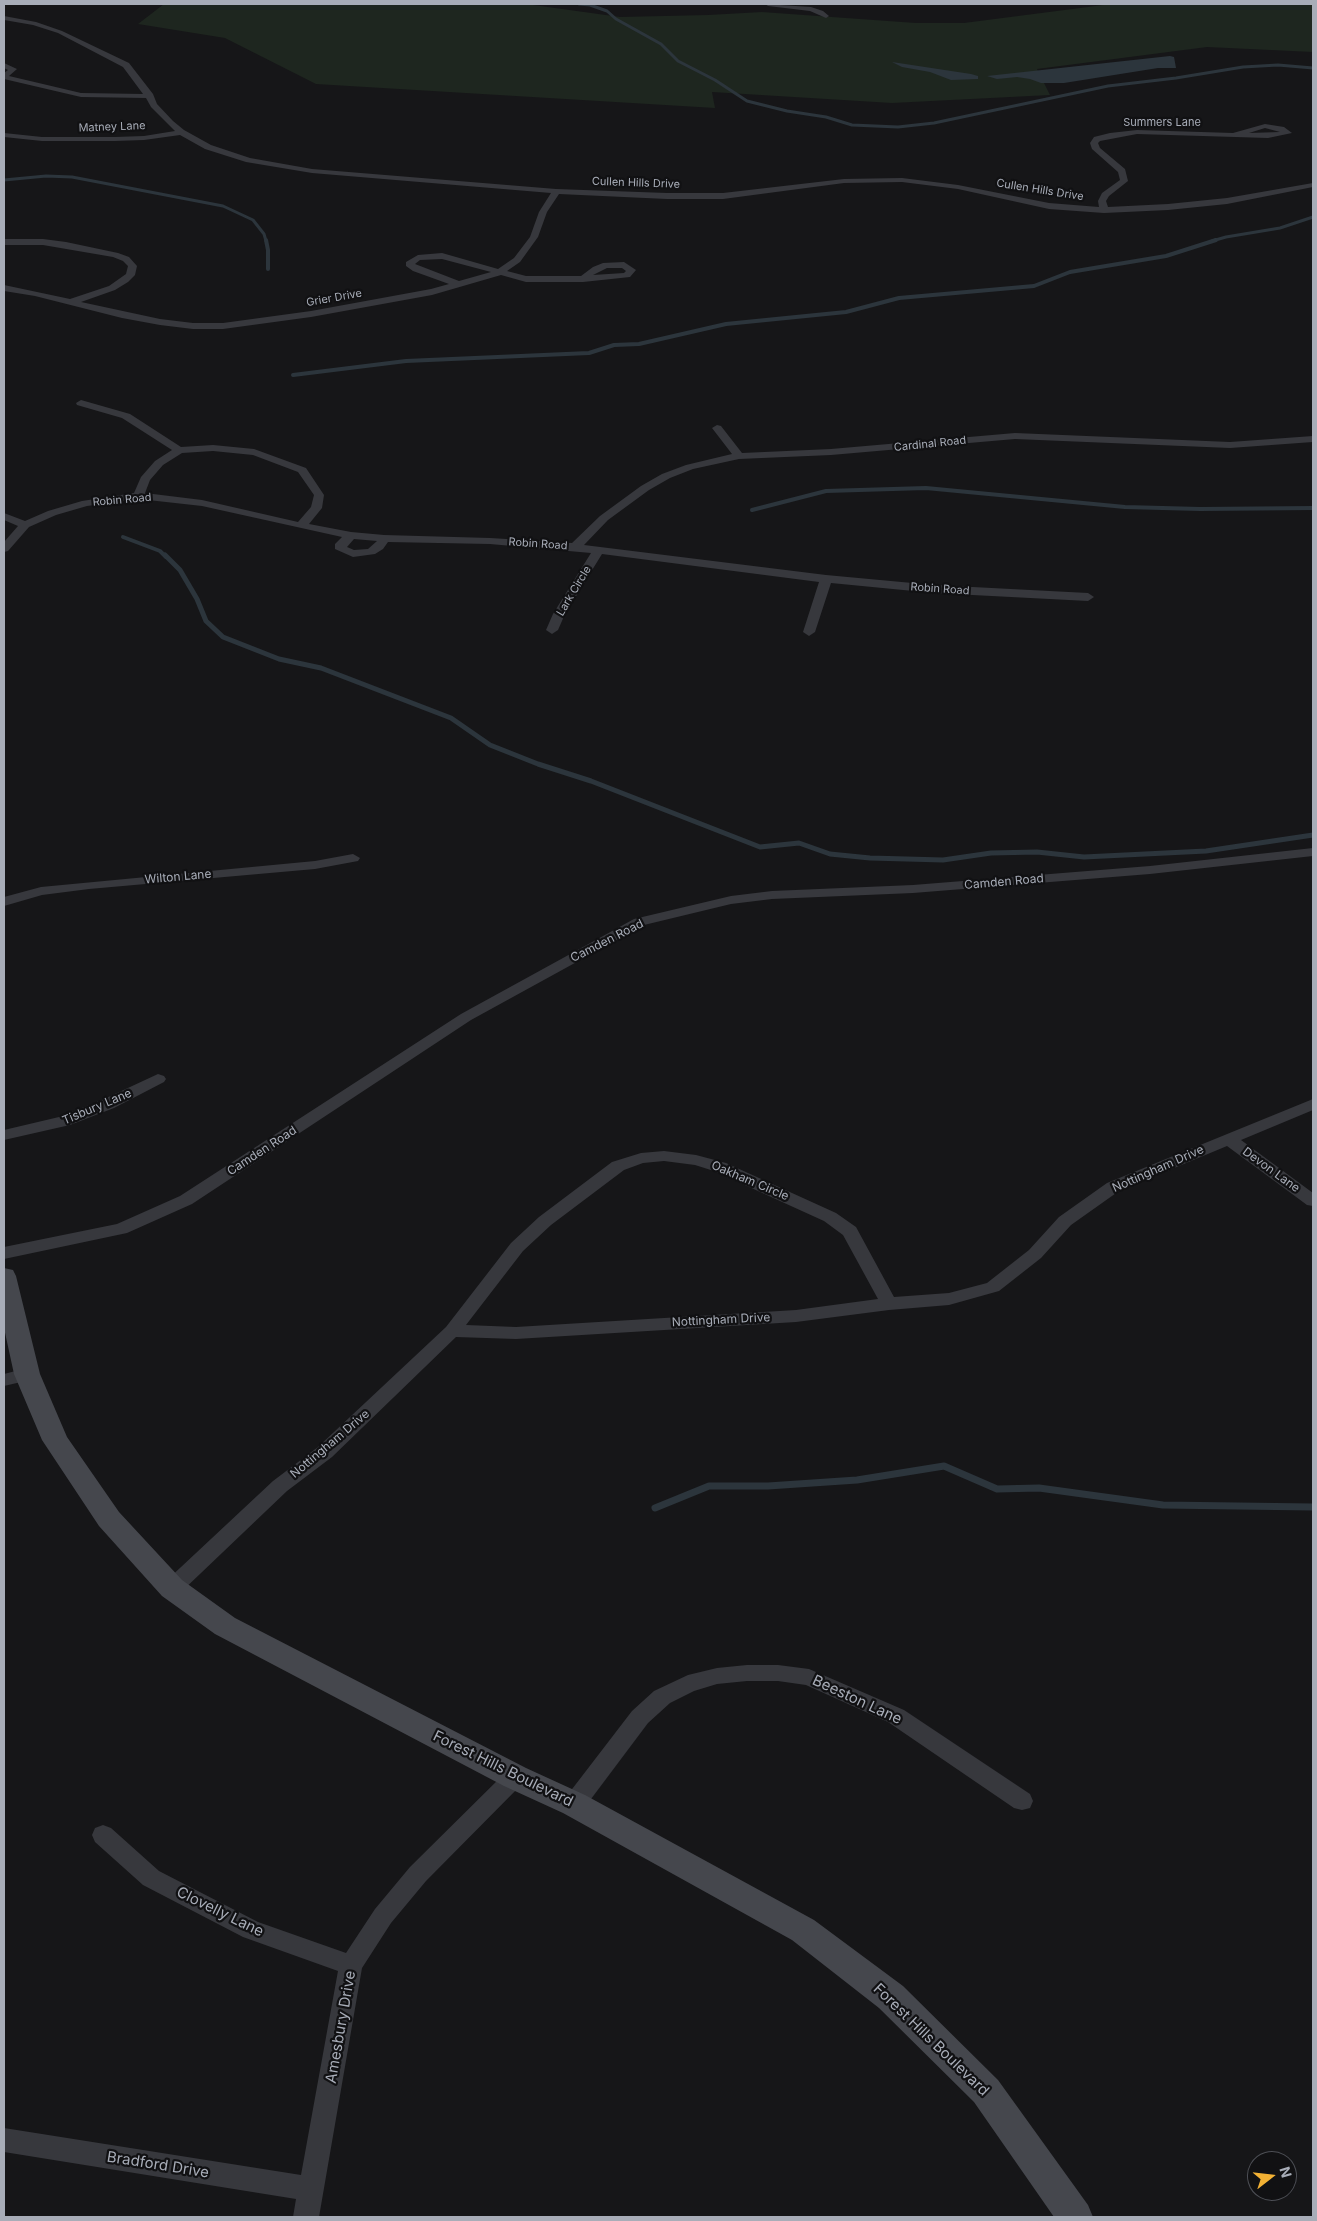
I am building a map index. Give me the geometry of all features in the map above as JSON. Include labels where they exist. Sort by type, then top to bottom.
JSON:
[{"type":"main road","name":"Forest Hills Boulevard","points":[[4,1276],[15,1377],[109,1519],[172,1588],[225,1626],[308,1671],[515,1778],[574,1804],[803,1930],[891,1997],[986,2091],[1075,2217]]},
{"type":"street","points":[[768,4],[811,9],[821,12],[826,16]]},
{"type":"street","name":"Cullen Hills Drive","points":[[4,18],[34,23],[54,29],[110,55],[133,72],[161,114],[181,132],[208,147],[234,156],[289,168],[336,174],[556,191],[667,196],[723,196],[828,183],[887,180],[937,184],[1049,206],[1104,210],[1168,207],[1227,201],[1313,185]]},
{"type":"street","points":[[4,65],[13,69],[4,77]]},
{"type":"street","points":[[4,77],[81,95],[115,98],[150,96]]},
{"type":"street","name":"Summers Lane","points":[[1104,210],[1102,201],[1105,195],[1124,181],[1124,176],[1122,171],[1096,149],[1094,143],[1097,139],[1110,135],[1144,132],[1234,135],[1268,136],[1288,134],[1281,129],[1265,126],[1234,135]]},
{"type":"street","name":"Matney Lane","points":[[4,135],[42,139],[130,138],[181,132]]},
{"type":"street","name":"Matney Lane","points":[[4,144],[42,139]]},
{"type":"street","name":"Grier Drive","points":[[4,288],[36,293],[122,315],[193,326],[223,326],[311,314],[460,285],[498,273],[517,260],[527,248],[534,237],[543,212],[556,191]]},
{"type":"street","points":[[4,242],[43,242],[66,245],[126,258],[133,266],[130,274],[112,288],[71,302]]},
{"type":"street","points":[[460,285],[416,269],[409,264],[418,258],[442,256],[498,273],[526,279],[583,279]]},
{"type":"street","points":[[81,403],[126,416],[179,450]]},
{"type":"street","points":[[717,428],[739,456]]},
{"type":"street","name":"Cardinal Road","points":[[575,547],[604,518],[645,488],[666,476],[690,467],[739,456],[831,452],[1015,436],[1230,445],[1286,442],[1313,438]]},
{"type":"street","points":[[139,496],[145,479],[159,463],[179,450],[213,448],[254,452],[281,460],[302,470],[308,477],[319,495],[316,508],[301,526]]},
{"type":"street","name":"Robin Road","points":[[4,549],[25,525],[77,505],[139,496],[202,503],[301,526],[351,535],[575,547],[826,579],[934,589],[1088,597]]},
{"type":"street","points":[[4,516],[25,525]]},
{"type":"street","points":[[351,535],[342,544],[341,549],[361,555],[379,547],[384,538]]},
{"type":"street","name":"Lark Circle","points":[[552,630],[559,614],[598,551]]},
{"type":"street","points":[[809,632],[826,579]]},
{"type":"street","name":"Camden Road","points":[[4,1253],[120,1229],[186,1200],[466,1017],[640,922],[731,900],[772,895],[914,889],[1150,870],[1313,852]]},
{"type":"street","name":"Wilton Lane","points":[[4,902],[41,891],[315,865],[353,858]]},
{"type":"street","name":"Tisbury Lane","points":[[4,1135],[64,1121],[108,1104],[158,1079]]},
{"type":"street","name":"Nottingham Drive","points":[[172,1588],[280,1486],[332,1445],[452,1331],[516,1333],[786,1316],[889,1304],[949,1300],[993,1287],[1035,1254],[1065,1221],[1113,1187],[1313,1104]]},
{"type":"street","name":"Devon Lane","points":[[1229,1139],[1313,1201]]},
{"type":"street","name":"Oakham Circle","points":[[452,1331],[517,1247],[545,1221],[618,1166],[641,1158],[664,1156],[696,1160],[720,1167],[830,1217],[850,1231],[889,1304]]},
{"type":"street","name":"Beeston Lane","points":[[574,1804],[640,1717],[662,1698],[688,1684],[717,1676],[762,1673],[808,1677],[896,1716],[1022,1801]]},
{"type":"street","name":"Amesbury Drive","points":[[306,2217],[351,1965],[383,1916],[418,1874],[515,1778]]},
{"type":"street","name":"Clovelly Lane","points":[[103,1835],[151,1878],[251,1930],[351,1965]]},
{"type":"street","name":"Bradford Drive","points":[[4,2140],[312,2189]]},
{"type":"shaded area","points":[[164,4],[526,4],[620,17],[762,12],[916,23],[964,23],[1111,4],[1313,4],[1313,52],[1207,47],[1037,69],[1050,95],[892,103],[712,92],[715,108],[316,84],[225,38],[138,24]]},
{"type":"shaded area","points":[[1174,57],[1176,68],[1158,68],[1064,83],[1041,83],[1017,77],[997,79],[987,76]]},
{"type":"shaded area","points":[[892,62],[971,74],[978,76],[978,79],[951,80],[930,72],[902,67]]},
{"type":"waterway","points":[[579,4],[590,5],[607,11],[616,19],[661,44],[678,61],[715,80],[747,101],[787,111],[826,117],[852,125],[898,127],[934,123],[1108,86],[1176,78],[1243,67],[1278,65],[1313,68]]},
{"type":"waterway","points":[[4,180],[46,176],[72,177],[223,206],[253,220],[264,234],[266,241]]},
{"type":"waterway","points":[[1212,241],[1280,228],[1313,217]]},
{"type":"waterway","points":[[266,240],[268,269]]},
{"type":"waterway","points":[[293,375],[406,361],[589,353],[614,345],[639,344],[726,324],[846,312],[899,298],[1034,286],[1070,272],[1166,256],[1216,240]]},
{"type":"waterway","points":[[752,510],[826,491],[926,488],[1125,507],[1200,509],[1313,508]]},
{"type":"waterway","points":[[123,537],[160,551],[166,557]]},
{"type":"waterway","points":[[165,555],[180,570],[197,599],[206,621],[223,637],[279,659],[321,668],[451,718],[490,745],[538,764],[591,781],[760,847],[799,843],[830,854],[870,858],[943,860],[991,853],[1037,852],[1084,857],[1206,851],[1313,835]]},
{"type":"waterway","points":[[655,1508],[709,1486],[768,1486],[857,1480],[944,1466],[997,1489],[1039,1488],[1163,1505],[1313,1507]]}]
